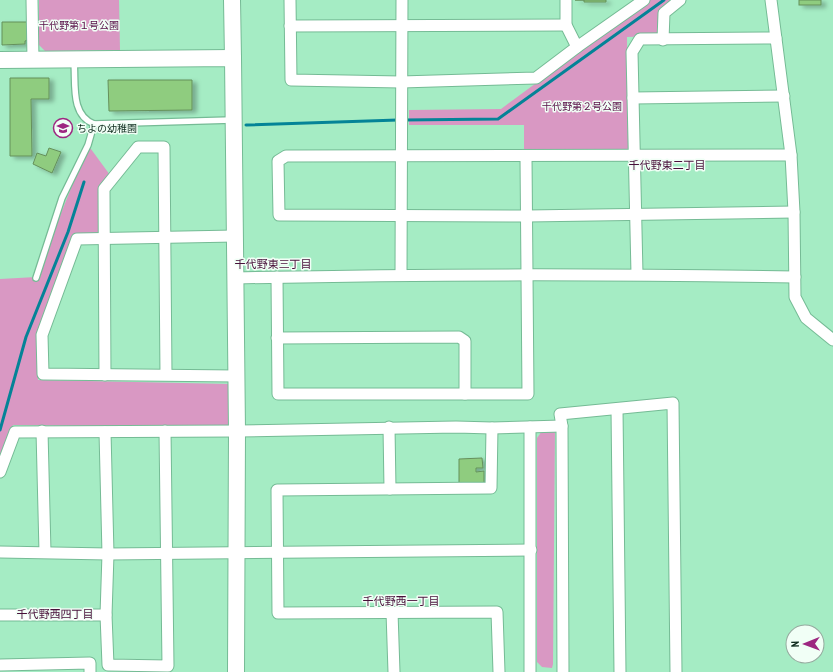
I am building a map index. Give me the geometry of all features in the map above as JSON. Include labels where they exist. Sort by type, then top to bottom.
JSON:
[{"type":"street","points":[[32,0],[33,60]]},
{"type":"street","points":[[232,0],[237,430],[235,553],[236,672]]},
{"type":"street","points":[[290,0],[291,80],[402,82],[536,78],[644,0]]},
{"type":"street","points":[[402,0],[400,216],[402,275]]},
{"type":"street","points":[[566,0],[566,25],[577,47]]},
{"type":"street","points":[[662,40],[664,13],[680,0]]},
{"type":"street","points":[[771,0],[791,155],[794,212],[795,297],[806,318],[832,336]]},
{"type":"street","points":[[290,26],[566,25]]},
{"type":"street","points":[[637,274],[632,52],[640,40],[776,38]]},
{"type":"street","points":[[0,60],[233,58]]},
{"type":"street","points":[[633,98],[784,96]]},
{"type":"street","points":[[105,375],[104,189],[138,147],[164,147],[166,374]]},
{"type":"street","points":[[791,155],[526,157],[286,156],[278,161],[280,216],[527,216],[794,212]]},
{"type":"street","points":[[277,277],[278,394],[528,394],[526,157]]},
{"type":"street","points":[[235,236],[78,239],[42,335],[43,374],[166,374],[236,376]]},
{"type":"street","points":[[236,278],[402,275],[637,274],[795,277]]},
{"type":"street","points":[[277,338],[459,337],[465,341],[465,394]]},
{"type":"street","points":[[563,672],[562,426],[560,414],[673,403],[676,672]]},
{"type":"street","points":[[618,409],[620,672]]},
{"type":"street","points":[[0,472],[15,432],[105,432],[389,427],[492,428],[562,426]]},
{"type":"street","points":[[389,427],[390,489]]},
{"type":"street","points":[[530,427],[530,672]]},
{"type":"street","points":[[492,428],[491,488],[277,490],[278,613],[496,612],[499,672]]},
{"type":"street","points":[[42,431],[45,552]]},
{"type":"street","points":[[105,432],[108,554],[106,615],[108,665],[168,666],[165,431]]},
{"type":"street","points":[[0,552],[167,554],[531,550]]},
{"type":"street","points":[[392,612],[394,672]]},
{"type":"street","points":[[0,615],[106,615]]},
{"type":"street","points":[[0,665],[90,663],[90,672]]},
{"type":"lane","points":[[74,59],[77,109],[86,121],[94,124],[234,120]]},
{"type":"lane","points":[[36,278],[62,198],[88,145],[94,124]]},
{"type":"green space","name":"千代野第１号公園","points":[[39,0],[119,0],[120,50],[45,51],[39,45]]},
{"type":"green space","name":"千代野第２号公園","points":[[649,0],[675,0],[659,36],[627,37],[628,148],[625,152],[524,153],[524,125],[409,125],[409,110],[501,109]]},
{"type":"green space","points":[[88,145],[110,175],[101,235],[76,234],[38,337],[38,380],[231,384],[230,425],[164,427],[13,425],[0,460],[0,279],[36,277]]},
{"type":"green space","points":[[555,430],[552,668],[542,667],[537,662],[537,438],[542,431]]},
{"type":"building","points":[[584,0],[606,0],[606,2],[584,2]]},
{"type":"building","points":[[799,0],[821,0],[821,5],[799,5]]},
{"type":"building","points":[[2,22],[28,22],[28,40],[25,41],[25,44],[2,45]]},
{"type":"building","points":[[10,78],[49,78],[49,99],[31,99],[32,156],[10,156]]},
{"type":"building","points":[[108,80],[192,80],[192,110],[109,111]]},
{"type":"building","points":[[49,148],[61,152],[52,173],[33,164],[37,153],[46,156]]},
{"type":"building","points":[[482,458],[483,468],[476,468],[476,472],[484,471],[484,483],[459,483],[459,459]]},
{"type":"waterway","points":[[404,120],[498,119],[664,0]]},
{"type":"waterway","points":[[246,125],[398,120]]},
{"type":"waterway","points":[[0,430],[26,337],[68,232],[84,182]]},
{"type":"place","name":"ちよの幼稚園","points":[[63,128]]},
{"type":"district","name":"千代野東二丁目","points":[[667,165]]},
{"type":"district","name":"千代野東三丁目","points":[[273,264]]},
{"type":"district","name":"千代野西一丁目","points":[[401,601]]},
{"type":"district","name":"千代野西四丁目","points":[[55,614]]}]
